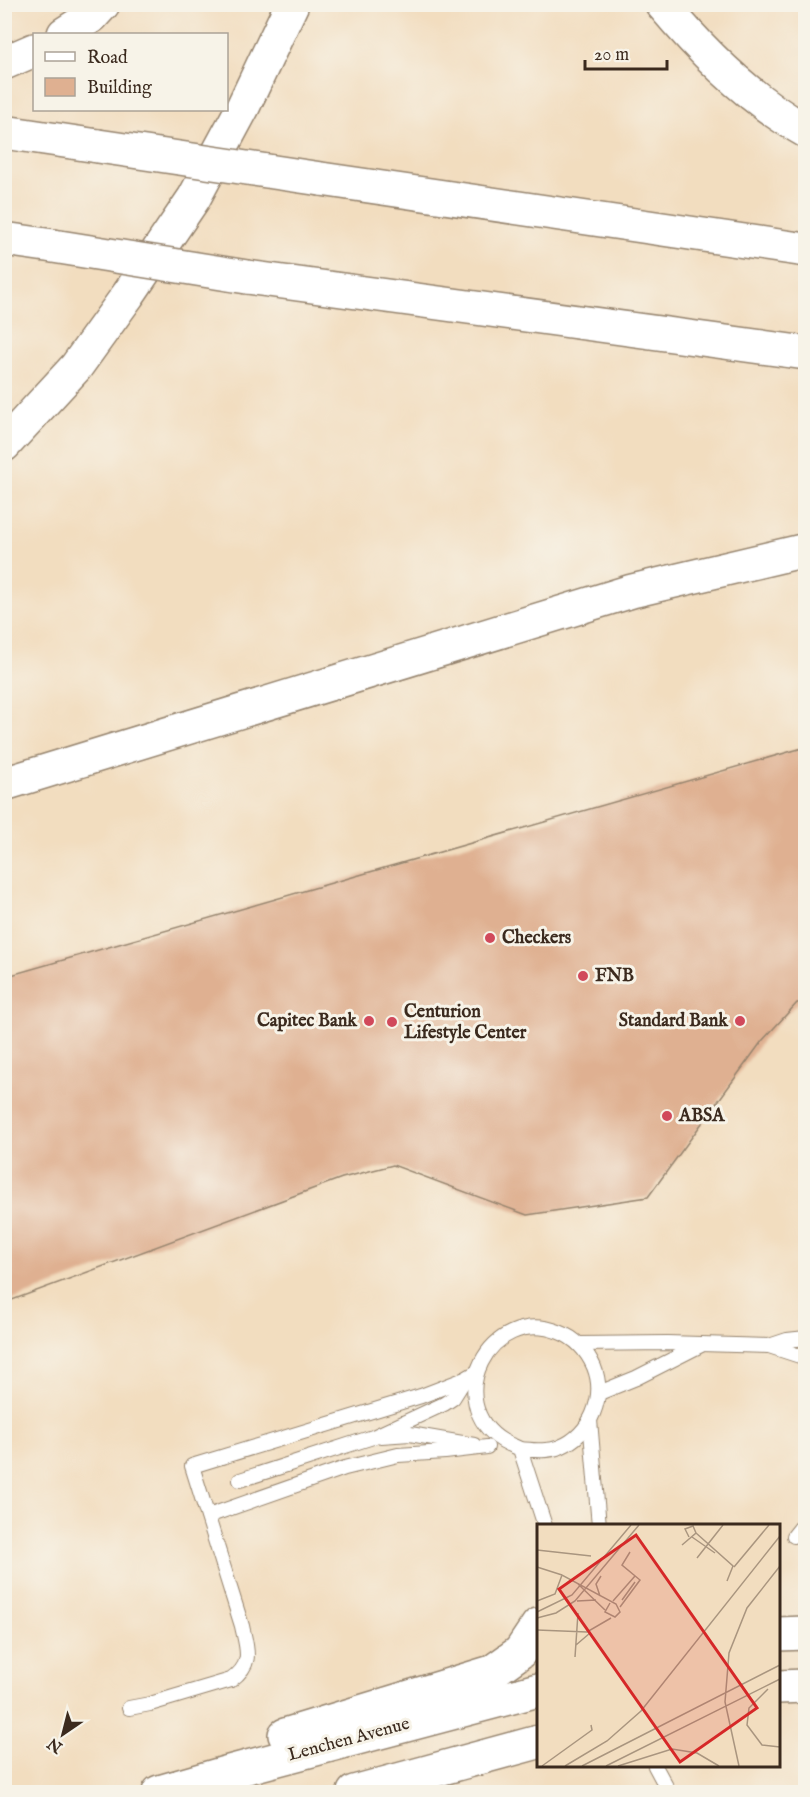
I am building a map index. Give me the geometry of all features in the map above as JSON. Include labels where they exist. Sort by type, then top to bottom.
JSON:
[{"type":"main road","points":[[66,33],[92,16],[103,4]]},
{"type":"main road","points":[[4,445],[76,367],[194,198],[243,107],[292,4]]},
{"type":"main road","points":[[663,4],[684,30],[742,87],[806,131]]},
{"type":"main road","points":[[4,63],[33,50]]},
{"type":"main road","points":[[4,132],[806,250]]},
{"type":"main road","points":[[4,239],[247,277],[806,353]]},
{"type":"main road","points":[[4,784],[632,591],[806,550]]},
{"type":"main road","points":[[225,1773],[284,1735],[492,1672],[520,1652],[537,1626]]},
{"type":"main road","points":[[780,1634],[806,1633]]},
{"type":"main road","points":[[780,1687],[806,1686]]},
{"type":"main road","name":"Lenchen Avenue","points":[[159,1792],[537,1690]]},
{"type":"main road","points":[[354,1792],[537,1742]]},
{"type":"lane","points":[[240,1480],[373,1437],[444,1404],[453,1398],[493,1345],[505,1335],[519,1329],[535,1327],[551,1329],[579,1344],[590,1358],[597,1375],[596,1407],[578,1436],[560,1447],[540,1451],[514,1446],[502,1441],[488,1427],[478,1411],[471,1376]]},
{"type":"lane","points":[[769,1346],[787,1340],[806,1338]]},
{"type":"lane","points":[[579,1344],[769,1346],[805,1358]]},
{"type":"lane","points":[[598,1394],[636,1378],[703,1344]]},
{"type":"lane","points":[[129,1708],[231,1680],[247,1662],[242,1626],[192,1466],[421,1396],[471,1376]]},
{"type":"lane","points":[[590,1420],[599,1524]]},
{"type":"lane","points":[[373,1437],[410,1434],[487,1447]]},
{"type":"lane","points":[[208,1516],[345,1468],[398,1455],[514,1446]]},
{"type":"lane","points":[[514,1446],[544,1524]]},
{"type":"lane","points":[[794,1536],[806,1521]]},
{"type":"lane","points":[[656,1767],[669,1792]]},
{"type":"building","name":"Centurion Lifestyle Center","points":[[806,747],[806,1002],[797,1003],[762,1041],[648,1197],[527,1215],[393,1165],[342,1178],[4,1303],[4,977]]},
{"type":"place","name":"Checkers","points":[[490,938]]},
{"type":"place","name":"FNB","points":[[583,976]]},
{"type":"place","name":"Capitec Bank","points":[[369,1021]]},
{"type":"place","name":"Standard Bank","points":[[740,1021]]},
{"type":"place","name":"Centurion Lifestyle Center","points":[[392,1022]]},
{"type":"place","name":"ABSA","points":[[667,1116]]}]
